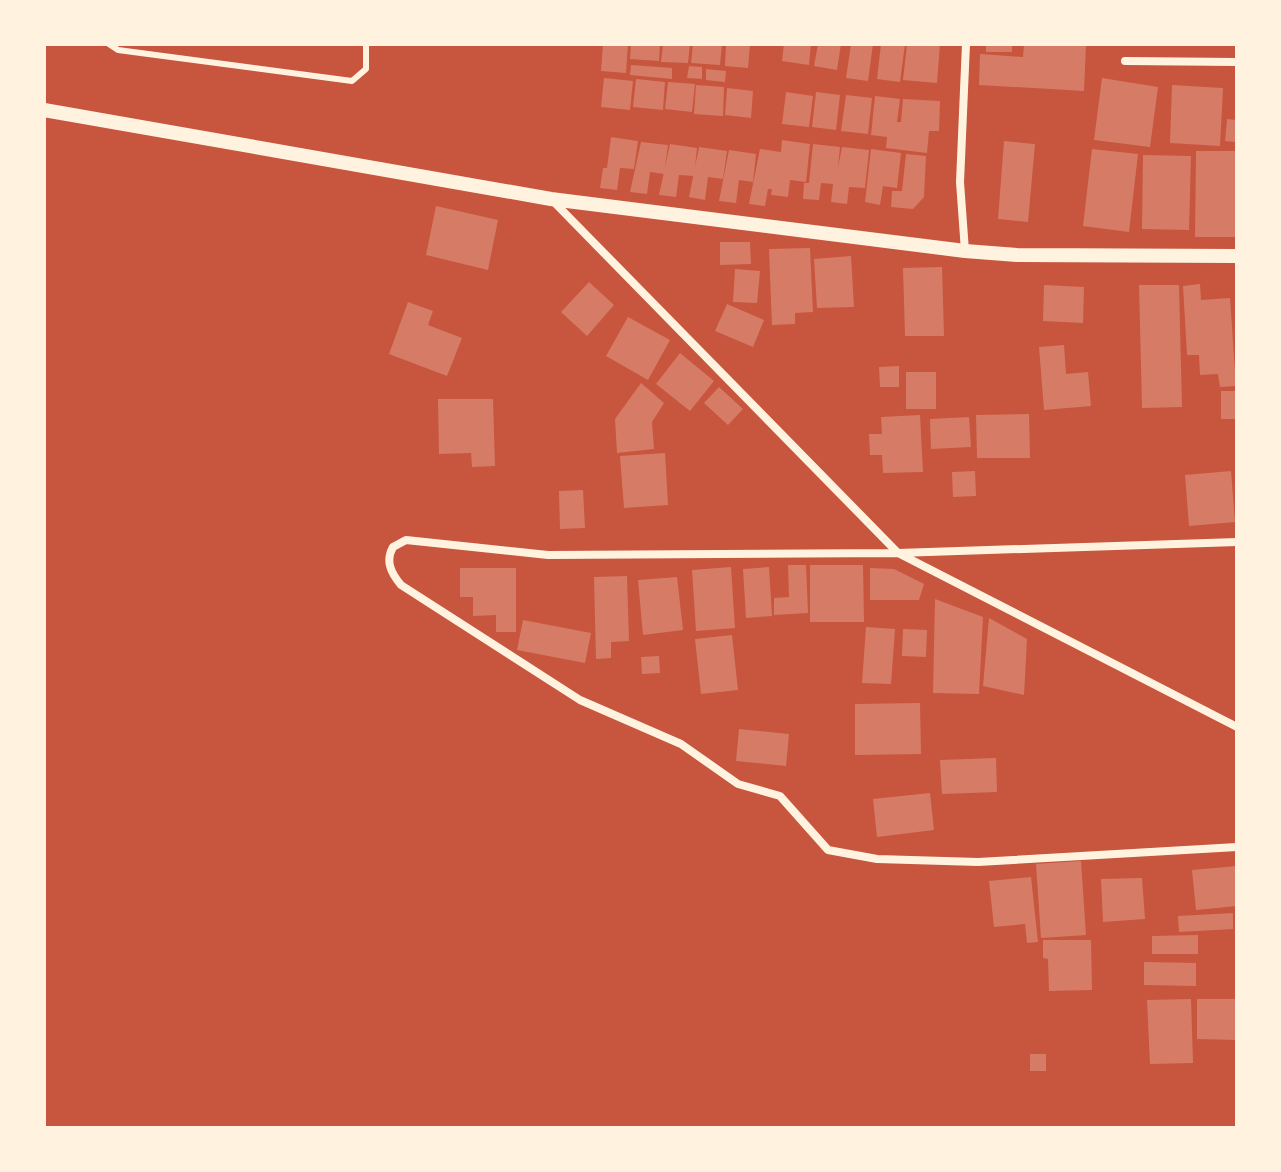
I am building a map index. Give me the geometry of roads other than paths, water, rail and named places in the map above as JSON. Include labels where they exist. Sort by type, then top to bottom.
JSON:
[{"type":"street","points":[[965,251],[960,182],[966,44]]},
{"type":"street","points":[[1125,61],[1237,62]]},
{"type":"street","points":[[44,110],[551,199],[965,251],[1017,255],[1237,256]]},
{"type":"street","points":[[551,199],[898,553],[1237,727]]},
{"type":"street","points":[[1237,542],[898,553],[548,555],[406,540],[389,553],[391,573],[401,585],[580,700],[681,744],[738,784],[780,796],[828,850],[877,859],[978,862],[1237,847]]},
{"type":"lane","points":[[109,44],[118,50],[352,81],[366,69],[366,44]]}]
